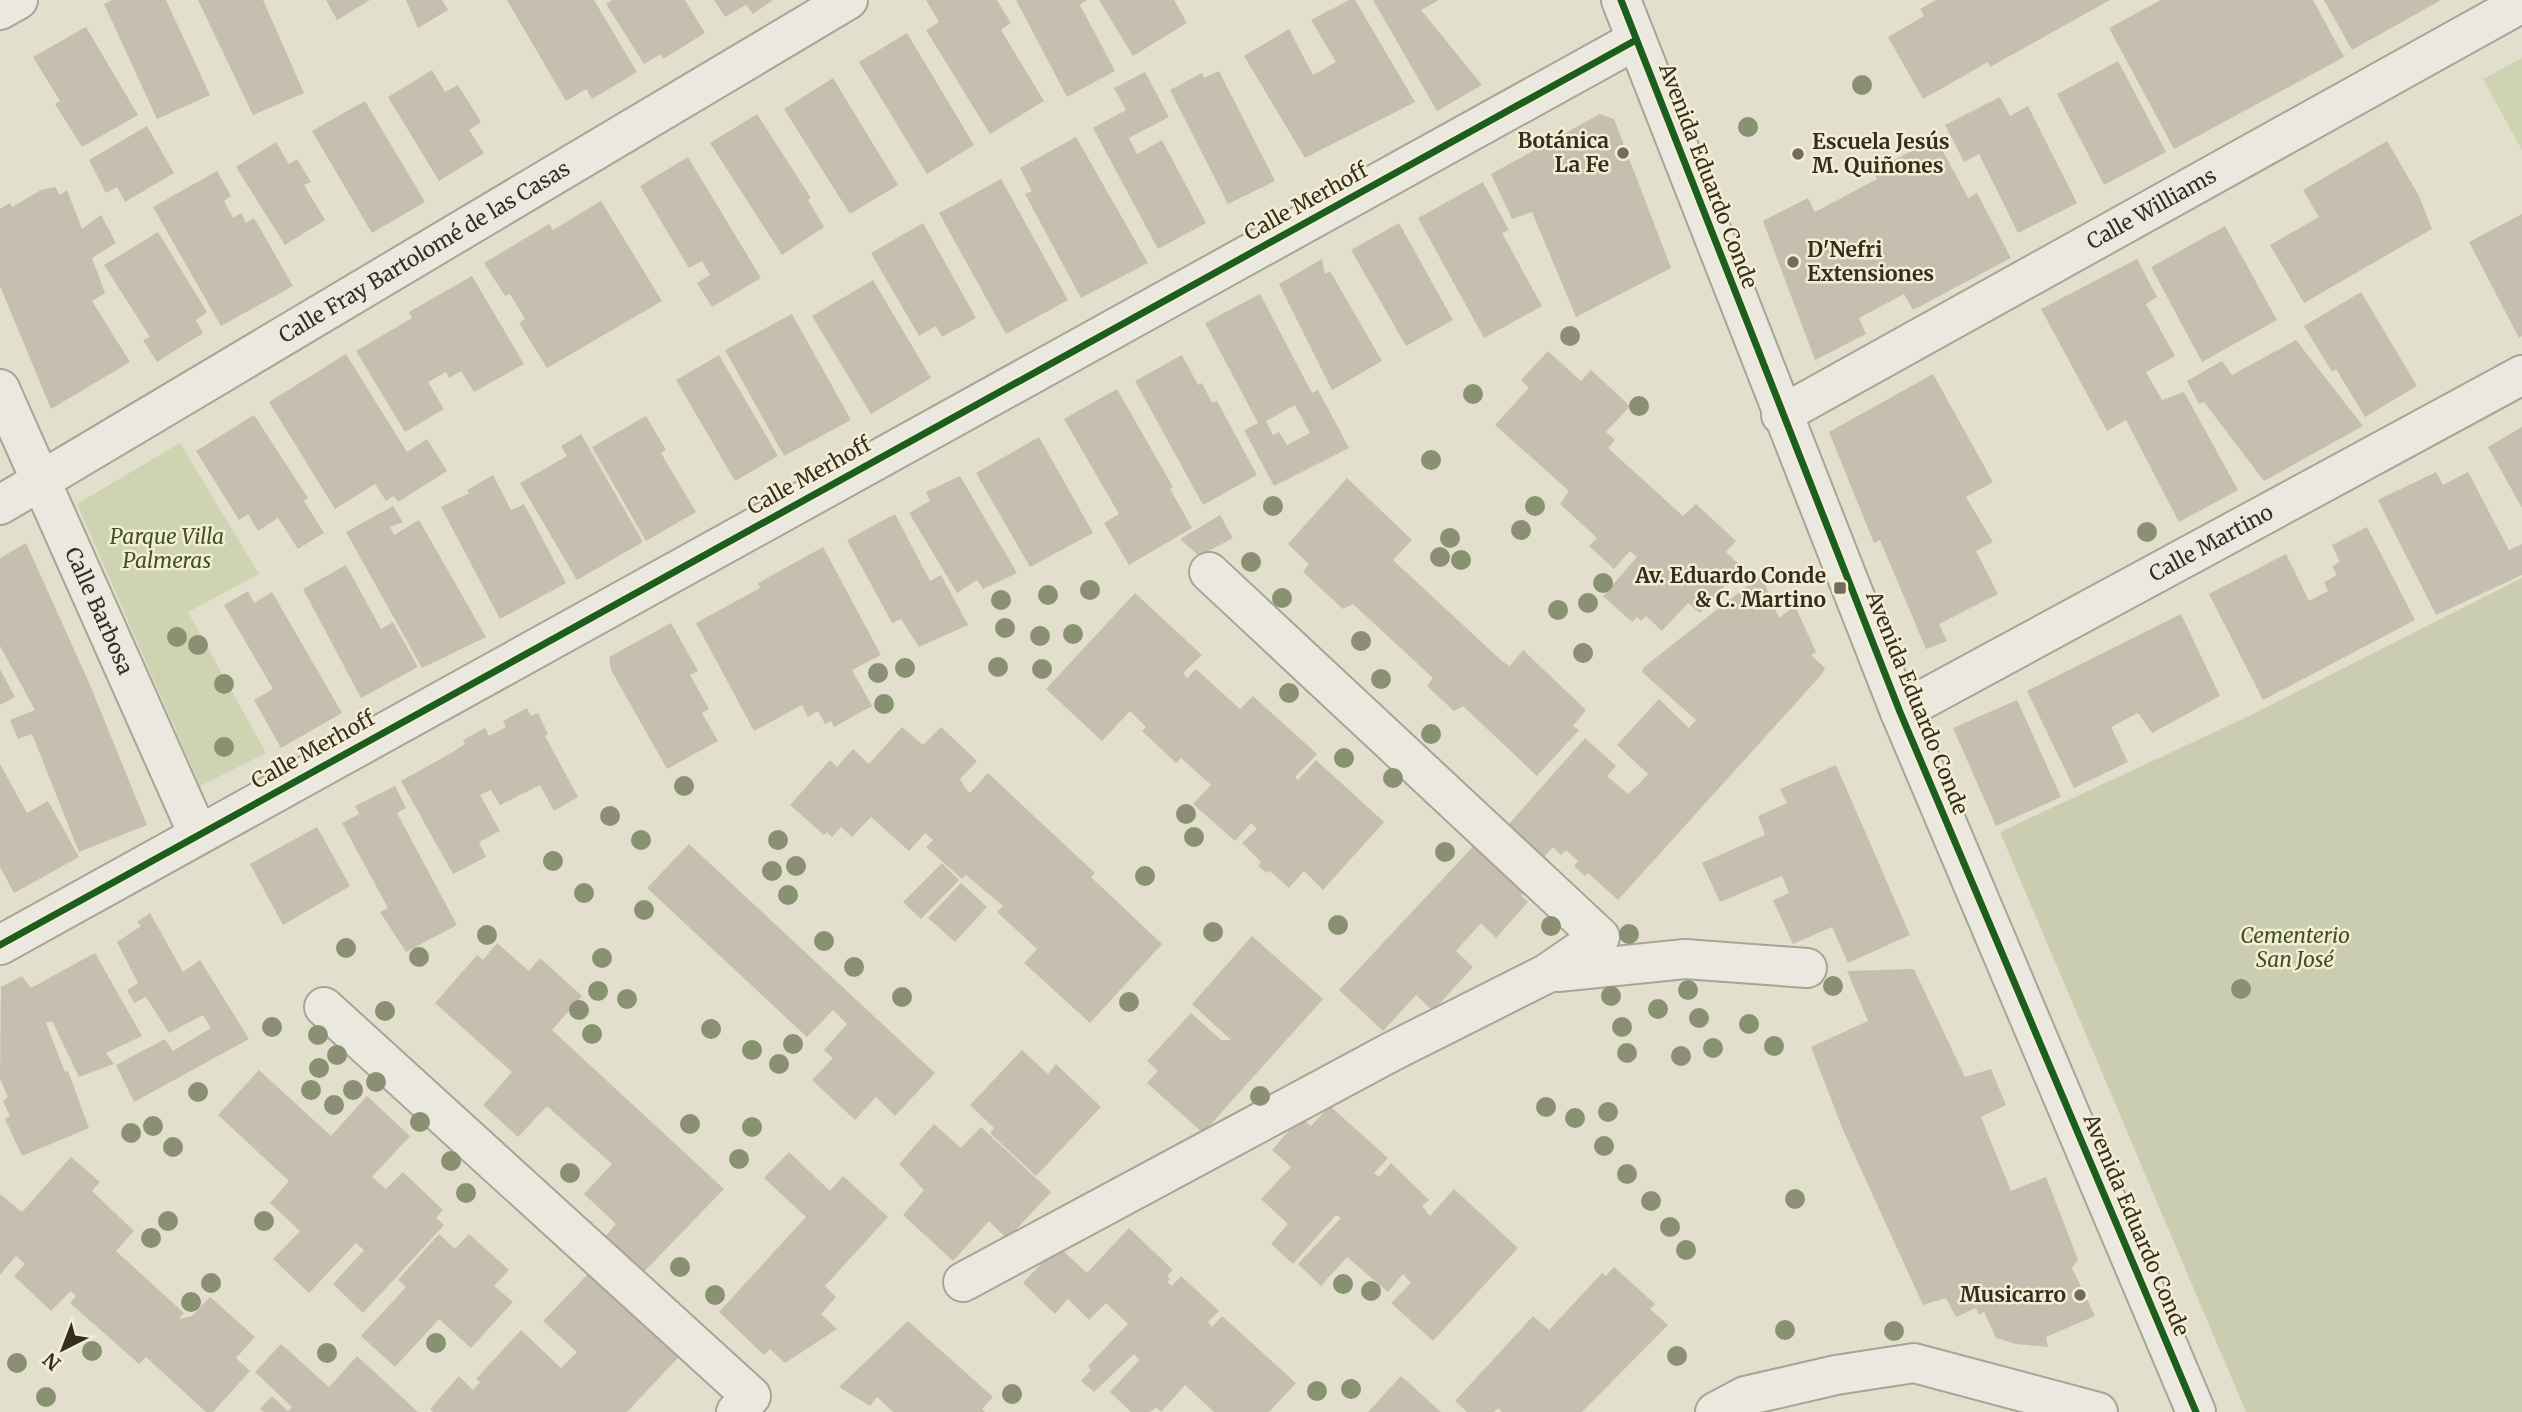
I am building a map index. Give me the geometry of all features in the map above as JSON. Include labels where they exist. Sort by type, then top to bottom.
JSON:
[{"type":"street","points":[[0,10],[18,0]]},
{"type":"street","name":"Calle Fray Bartolomé de las Casas","points":[[0,505],[848,0]]},
{"type":"street","name":"Avenida Eduardo Conde","points":[[1621,0],[1781,415],[1900,712],[2196,1412]]},
{"type":"street","name":"Calle Williams","points":[[1781,415],[2522,3]]},
{"type":"street","name":"Calle Merhoff","points":[[0,945],[1636,40]]},
{"type":"street","name":"Calle Martino","points":[[1900,712],[2522,375]]},
{"type":"street","name":"Calle Barbosa","points":[[0,389],[198,834]]},
{"type":"street","points":[[963,1282],[1379,1059],[1546,974],[1600,937],[1209,572]]},
{"type":"street","points":[[1546,974],[1685,959],[1807,968]]},
{"type":"street","points":[[324,1007],[751,1396],[736,1412]]},
{"type":"street","points":[[1715,1412],[1745,1396],[1836,1375],[1914,1363],[2098,1412]]},
{"type":"green space","points":[[2522,58],[2522,150],[2483,79]]},
{"type":"green space","name":"Parque Villa Palmeras","points":[[180,443],[259,574],[188,612],[266,753],[200,786],[77,504]]},
{"type":"green space","name":"Cementerio San José","points":[[2522,578],[2522,1412],[2246,1412],[2000,832],[2247,717]]},
{"type":"building","points":[[112,0],[166,0],[210,95],[157,119],[104,4]]},
{"type":"building","points":[[198,0],[263,0],[304,93],[253,115]]},
{"type":"building","points":[[326,0],[370,0],[337,20]]},
{"type":"building","points":[[406,0],[442,0],[448,10],[418,28]]},
{"type":"building","points":[[507,0],[594,0],[637,72],[592,99],[586,89],[566,101]]},
{"type":"building","points":[[612,0],[685,0],[705,33],[663,59],[661,54],[644,64],[606,4]]},
{"type":"building","points":[[714,0],[773,0],[753,14],[746,5],[725,17]]},
{"type":"building","points":[[926,0],[997,0],[1011,23],[1001,30],[1044,101],[990,134],[926,30],[939,22]]},
{"type":"building","points":[[1016,0],[1087,0],[1080,5],[1115,71],[1067,97]]},
{"type":"building","points":[[1099,0],[1174,0],[1187,23],[1133,56]]},
{"type":"building","points":[[1349,0],[1355,0],[1415,102],[1305,158],[1244,56],[1289,29],[1313,75],[1336,62],[1311,20]]},
{"type":"building","points":[[1373,0],[1439,0],[1421,10],[1482,85],[1437,111]]},
{"type":"building","points":[[1936,0],[2110,0],[1990,67],[1988,62],[1923,99],[1888,37],[1924,16],[1920,9]]},
{"type":"building","points":[[2161,0],[2313,0],[2344,57],[2174,149],[2109,28]]},
{"type":"building","points":[[2324,0],[2441,0],[2352,50]]},
{"type":"building","points":[[86,27],[138,115],[82,147],[55,104],[60,101],[33,57]]},
{"type":"building","points":[[907,33],[974,145],[927,174],[859,62]]},
{"type":"building","points":[[2118,61],[2166,152],[2104,185],[2057,94]]},
{"type":"building","points":[[432,70],[445,92],[458,85],[481,122],[469,130],[484,153],[439,181],[388,97]]},
{"type":"building","points":[[1219,71],[1275,181],[1228,204],[1170,90],[1202,73],[1204,78]]},
{"type":"building","points":[[1145,72],[1169,117],[1129,138],[1137,154],[1162,140],[1206,223],[1158,249],[1093,128],[1126,110],[1114,88]]},
{"type":"building","points":[[833,78],[898,185],[850,214],[784,109]]},
{"type":"building","points":[[2000,97],[2010,116],[2028,106],[2077,203],[2018,233],[1979,154],[1964,162],[1945,125]]},
{"type":"building","points":[[365,101],[425,202],[372,233],[312,131]]},
{"type":"building","points":[[757,114],[811,198],[808,200],[824,227],[782,255],[710,143]]},
{"type":"building","points":[[1600,114],[1614,119],[1671,268],[1576,317],[1532,212],[1512,219],[1491,174]]},
{"type":"building","points":[[147,126],[174,173],[125,202],[117,187],[106,193],[89,160]]},
{"type":"building","points":[[1076,137],[1148,263],[1081,298],[1025,194],[1032,191],[1020,168]]},
{"type":"building","points":[[1936,138],[1968,198],[1977,193],[2011,258],[1913,310],[1904,294],[1859,318],[1866,334],[1815,360],[1763,221],[1808,198],[1815,212],[1877,179],[1873,171]]},
{"type":"building","points":[[2387,141],[2419,196],[2432,229],[2304,303],[2270,245],[2319,217],[2303,190]]},
{"type":"building","points":[[276,142],[289,164],[297,159],[311,182],[304,185],[325,220],[285,245],[236,167]]},
{"type":"building","points":[[688,157],[761,278],[712,307],[697,283],[710,275],[702,261],[689,268],[640,186]]},
{"type":"building","points":[[217,171],[231,196],[224,201],[233,218],[241,213],[246,223],[254,218],[293,286],[221,326],[153,207]]},
{"type":"building","points":[[1001,179],[1068,300],[1006,334],[939,213]]},
{"type":"building","points":[[1483,182],[1509,230],[1502,233],[1542,306],[1484,338],[1418,218]]},
{"type":"building","points":[[55,187],[60,195],[67,190],[82,229],[101,215],[116,243],[92,258],[105,293],[92,301],[130,362],[51,409],[0,286],[0,209],[10,203],[12,207],[41,190]]},
{"type":"building","points":[[601,201],[662,301],[547,368],[519,323],[525,319],[510,294],[505,296],[484,263],[549,224],[553,230]]},
{"type":"building","points":[[2522,214],[2522,336],[2519,338],[2469,242]]},
{"type":"building","points":[[923,223],[976,318],[942,337],[936,326],[919,336],[871,253]]},
{"type":"building","points":[[1399,223],[1453,320],[1406,346],[1351,250]]},
{"type":"building","points":[[2225,226],[2277,320],[2202,362],[2151,267]]},
{"type":"building","points":[[158,232],[207,312],[196,320],[203,333],[157,362],[143,340],[150,337],[104,265]]},
{"type":"building","points":[[1322,259],[1325,274],[1330,271],[1382,361],[1332,390],[1279,284]]},
{"type":"building","points":[[2137,259],[2157,297],[2146,304],[2175,356],[2146,372],[2162,400],[2184,392],[2238,490],[2179,522],[2126,420],[2107,431],[2041,309]]},
{"type":"building","points":[[472,276],[524,364],[474,392],[461,371],[449,378],[446,372],[428,382],[444,409],[405,432],[356,351],[412,318],[409,312]]},
{"type":"building","points":[[873,280],[931,378],[871,414],[812,316]]},
{"type":"building","points":[[2361,292],[2417,386],[2365,417],[2336,369],[2332,372],[2304,326]]},
{"type":"building","points":[[1260,294],[1312,393],[1318,390],[1349,448],[1274,486],[1244,430],[1258,423],[1205,323]],"holes":[[[1295,405],[1310,433],[1287,445],[1279,432],[1273,435],[1266,421]]]},
{"type":"building","points":[[792,314],[851,420],[784,456],[725,350]]},
{"type":"building","points":[[2296,340],[2363,426],[2264,481],[2204,402],[2199,404],[2187,381],[2222,361],[2232,375]]},
{"type":"building","points":[[1548,351],[1581,381],[1591,370],[1630,406],[1606,432],[1615,440],[1608,448],[1683,516],[1696,504],[1736,541],[1726,552],[1742,567],[1700,613],[1688,603],[1662,631],[1646,616],[1641,621],[1637,617],[1632,622],[1603,596],[1637,557],[1630,551],[1614,569],[1589,546],[1597,538],[1560,504],[1569,491],[1495,425],[1529,388],[1521,380]]},
{"type":"building","points":[[346,354],[407,452],[427,439],[447,471],[398,502],[394,496],[386,501],[375,484],[335,509],[269,402]]},
{"type":"building","points":[[719,355],[778,456],[735,481],[676,380]]},
{"type":"building","points":[[1182,355],[1198,385],[1202,383],[1212,403],[1217,401],[1257,475],[1203,505],[1135,381]]},
{"type":"building","points":[[1933,374],[1993,482],[1966,497],[1993,542],[1976,551],[1998,594],[1939,624],[1947,641],[1926,649],[1880,540],[1874,543],[1829,432]]},
{"type":"building","points":[[1117,389],[1173,487],[1170,489],[1192,528],[1129,565],[1104,523],[1119,514],[1064,419]]},
{"type":"building","points":[[254,415],[308,498],[304,501],[324,533],[298,549],[278,518],[258,531],[248,514],[239,520],[196,451]]},
{"type":"building","points":[[646,416],[666,450],[661,453],[696,512],[646,541],[592,447]]},
{"type":"building","points":[[2522,427],[2522,508],[2488,447]]},
{"type":"building","points":[[581,434],[643,542],[577,580],[520,483],[567,456],[561,446]]},
{"type":"building","points":[[1039,437],[1093,533],[1030,567],[976,473]]},
{"type":"building","points":[[2436,472],[2443,485],[2468,472],[2509,550],[2522,544],[2522,575],[2436,615],[2378,500]]},
{"type":"building","points":[[493,475],[511,510],[524,504],[566,583],[500,619],[441,507],[469,493],[467,490]]},
{"type":"building","points":[[960,476],[1017,573],[983,589],[977,580],[957,593],[909,513],[930,501],[926,492]]},
{"type":"building","points":[[1347,478],[1412,540],[1393,560],[1503,662],[1510,666],[1523,650],[1586,710],[1573,726],[1579,730],[1537,776],[1463,706],[1454,711],[1427,686],[1433,678],[1353,604],[1343,609],[1303,572],[1309,564],[1288,544]]},
{"type":"building","points":[[393,506],[403,522],[390,527],[394,535],[419,520],[486,637],[422,668],[346,532]]},
{"type":"building","points":[[895,514],[930,581],[941,575],[968,625],[919,647],[901,619],[892,623],[847,540]]},
{"type":"building","points":[[1220,515],[1233,538],[1199,556],[1180,539]]},
{"type":"building","points":[[2367,527],[2415,620],[2263,700],[2209,594],[2286,554],[2309,601],[2328,591],[2324,582],[2337,575],[2332,566],[2340,562],[2332,545]]},
{"type":"building","points":[[26,543],[90,685],[147,825],[79,852],[32,734],[18,739],[10,720],[35,710],[0,646],[0,558]]},
{"type":"building","points":[[823,547],[881,655],[852,670],[872,706],[834,727],[831,721],[825,724],[818,711],[808,717],[802,705],[754,731],[696,623],[760,588],[758,583]]},
{"type":"building","points":[[346,565],[381,629],[393,622],[418,667],[361,698],[303,589]]},
{"type":"building","points":[[1761,575],[1779,618],[1795,606],[1816,652],[1811,655],[1825,668],[1822,674],[1618,900],[1588,873],[1585,876],[1574,866],[1578,861],[1566,850],[1561,855],[1553,847],[1536,866],[1500,834],[1585,738],[1616,766],[1607,776],[1628,794],[1640,783],[1648,774],[1617,745],[1659,699],[1689,728],[1696,720],[1642,672],[1644,667]]},
{"type":"building","points":[[248,591],[254,603],[272,592],[342,713],[281,748],[254,700],[273,689],[224,605]]},
{"type":"building","points":[[1135,593],[1202,655],[1183,673],[1187,678],[1196,669],[1240,709],[1253,696],[1317,754],[1295,777],[1298,780],[1316,760],[1384,822],[1323,890],[1304,871],[1289,888],[1270,871],[1267,873],[1258,866],[1261,862],[1242,843],[1257,829],[1251,823],[1235,841],[1193,804],[1211,785],[1181,758],[1176,763],[1142,731],[1146,727],[1130,711],[1102,741],[1046,689]]},
{"type":"building","points":[[2181,614],[2220,696],[2152,733],[2138,713],[2111,727],[2128,762],[2074,788],[2027,691]]},
{"type":"building","points":[[671,623],[698,671],[690,675],[709,709],[702,713],[718,741],[667,769],[611,670],[609,657]]},
{"type":"building","points":[[0,669],[15,697],[0,705]]},
{"type":"building","points":[[2017,700],[2061,797],[1996,826],[1953,728]]},
{"type":"building","points":[[527,708],[531,716],[538,713],[548,734],[545,736],[578,797],[554,811],[540,785],[500,805],[491,790],[480,795],[500,831],[479,842],[486,857],[453,874],[401,781],[453,752],[465,744],[463,740],[485,728],[489,736],[506,727],[503,721]]},
{"type":"building","points":[[902,727],[923,745],[941,727],[977,761],[960,779],[970,793],[988,773],[1095,873],[1091,877],[1162,944],[1090,1023],[1024,963],[1037,949],[997,912],[1003,906],[966,875],[962,879],[926,847],[933,840],[925,833],[909,851],[871,817],[852,837],[841,827],[832,837],[827,832],[824,835],[790,805],[830,760],[837,767],[853,749],[869,764]]},
{"type":"building","points":[[0,764],[27,813],[48,801],[79,857],[14,893],[0,867]]},
{"type":"building","points":[[1836,765],[1910,935],[1848,963],[1832,927],[1793,944],[1773,900],[1789,893],[1782,876],[1720,902],[1702,863],[1765,835],[1758,816],[1787,803],[1780,789]]},
{"type":"building","points":[[395,786],[406,808],[397,813],[457,925],[406,952],[380,912],[388,908],[342,823],[359,814],[355,806]]},
{"type":"building","points":[[317,827],[350,886],[283,925],[250,864]]},
{"type":"building","points":[[1482,837],[1525,891],[1521,896],[1528,902],[1496,938],[1481,923],[1456,951],[1473,967],[1433,1011],[1416,995],[1383,1031],[1339,990]]},
{"type":"building","points":[[689,844],[935,1073],[895,1116],[876,1097],[855,1120],[812,1080],[833,1058],[824,1050],[847,1024],[833,1010],[807,1037],[647,888]]},
{"type":"building","points":[[942,863],[959,880],[921,919],[903,902]]},
{"type":"building","points":[[961,883],[987,907],[955,942],[928,918]]},
{"type":"building","points":[[150,913],[183,972],[200,960],[249,1039],[134,1102],[116,1065],[165,1039],[173,1051],[211,1028],[203,1015],[169,1033],[146,997],[134,1003],[127,990],[138,983],[117,942],[141,926],[137,922]]},
{"type":"building","points":[[1252,936],[1323,999],[1203,1133],[1147,1083],[1158,1071],[1147,1061],[1191,1013],[1221,1040],[1231,1040],[1192,1004]]},
{"type":"building","points":[[497,943],[529,971],[540,958],[582,996],[552,1030],[724,1189],[636,1280],[598,1245],[616,1224],[584,1194],[612,1164],[547,1106],[518,1137],[483,1105],[512,1072],[435,1003],[477,955],[483,960]]},
{"type":"building","points":[[95,953],[142,1036],[106,1053],[114,1064],[79,1077],[52,1021],[46,1023],[65,1072],[68,1071],[89,1128],[22,1156],[5,1119],[10,1116],[3,1101],[8,1097],[0,1079],[1,987],[22,976],[31,988]]},
{"type":"building","points":[[1914,969],[1965,1077],[1991,1069],[2006,1105],[1981,1117],[2011,1191],[2046,1177],[2078,1260],[2072,1268],[2095,1316],[2046,1337],[2048,1347],[2016,1344],[1996,1338],[1984,1312],[1979,1315],[1976,1308],[1956,1317],[1946,1298],[1923,1305],[1843,1130],[1811,1047],[1868,1021],[1847,971]]},
{"type":"building","points":[[1022,1050],[1048,1074],[1056,1064],[1101,1107],[1036,1176],[990,1133],[994,1128],[970,1105]]},
{"type":"building","points":[[259,1070],[331,1136],[367,1096],[410,1136],[372,1177],[386,1189],[403,1172],[443,1210],[436,1218],[444,1225],[363,1313],[333,1284],[364,1250],[356,1243],[309,1293],[273,1259],[300,1231],[270,1203],[289,1181],[218,1115]]},
{"type":"building","points":[[1330,1106],[1388,1158],[1374,1173],[1379,1177],[1391,1163],[1429,1200],[1422,1206],[1430,1216],[1454,1189],[1518,1248],[1433,1341],[1391,1303],[1411,1283],[1403,1274],[1388,1292],[1347,1257],[1321,1286],[1298,1264],[1341,1218],[1336,1215],[1293,1264],[1271,1244],[1288,1224],[1261,1199],[1291,1167],[1272,1150],[1301,1117],[1311,1126]]},
{"type":"building","points":[[934,1124],[961,1148],[981,1127],[1051,1192],[1007,1239],[989,1221],[953,1261],[903,1215],[924,1190],[899,1164]]},
{"type":"building","points":[[789,1152],[830,1191],[843,1176],[888,1217],[825,1286],[836,1297],[821,1314],[837,1329],[785,1363],[770,1349],[764,1355],[719,1312],[806,1217],[764,1178]]},
{"type":"building","points":[[71,1157],[100,1182],[92,1191],[134,1231],[116,1251],[184,1313],[179,1319],[192,1316],[210,1297],[255,1337],[236,1358],[250,1371],[213,1412],[206,1412],[146,1357],[139,1364],[70,1303],[76,1296],[71,1291],[51,1311],[14,1276],[25,1264],[16,1256],[0,1275],[0,1194],[22,1212]]},
{"type":"building","points":[[1129,1228],[1173,1270],[1167,1276],[1170,1279],[1167,1282],[1172,1286],[1181,1276],[1219,1311],[1208,1322],[1212,1327],[1222,1316],[1296,1383],[1269,1412],[1214,1412],[1185,1385],[1161,1412],[1156,1407],[1150,1412],[1131,1412],[1110,1392],[1139,1360],[1134,1354],[1094,1392],[1081,1381],[1091,1370],[1088,1366],[1128,1324],[1106,1303],[1089,1320],[1068,1299],[1055,1314],[1023,1283],[1058,1246],[1087,1273]]},
{"type":"building","points":[[439,1234],[455,1249],[469,1234],[509,1270],[494,1286],[513,1302],[471,1348],[439,1319],[395,1367],[361,1336],[406,1287],[398,1280]]},
{"type":"building","points":[[1614,1267],[1655,1304],[1650,1309],[1668,1325],[1582,1412],[1502,1412],[1498,1408],[1494,1412],[1467,1412],[1455,1401],[1533,1316],[1549,1330],[1602,1273],[1606,1276]]},
{"type":"building","points":[[588,1274],[619,1303],[630,1290],[690,1345],[627,1412],[433,1412],[430,1409],[459,1376],[473,1390],[480,1382],[476,1379],[521,1330],[561,1368],[577,1352],[543,1321]]},
{"type":"building","points":[[908,1321],[993,1397],[982,1409],[985,1412],[893,1412],[877,1397],[870,1406],[839,1387]]},
{"type":"building","points":[[281,1344],[329,1387],[357,1356],[418,1412],[264,1412],[260,1409],[272,1396],[288,1411],[292,1407],[255,1372]]},
{"type":"building","points":[[1401,1376],[1441,1412],[1368,1412]]},
{"type":"cycle path","points":[[1621,0],[1900,712],[2196,1412]]},
{"type":"cycle path","points":[[0,945],[1636,40]]},
{"type":"place","name":"Botánica La Fe","points":[[1623,153]]},
{"type":"place","name":"Escuela Jesús M. Quiñones","points":[[1798,154]]},
{"type":"place","name":"D'Nefri Extensiones","points":[[1793,262]]},
{"type":"place","name":"Av. Eduardo Conde & C. Martino","points":[[1840,588]]},
{"type":"place","name":"Musicarro","points":[[2080,1295]]}]
